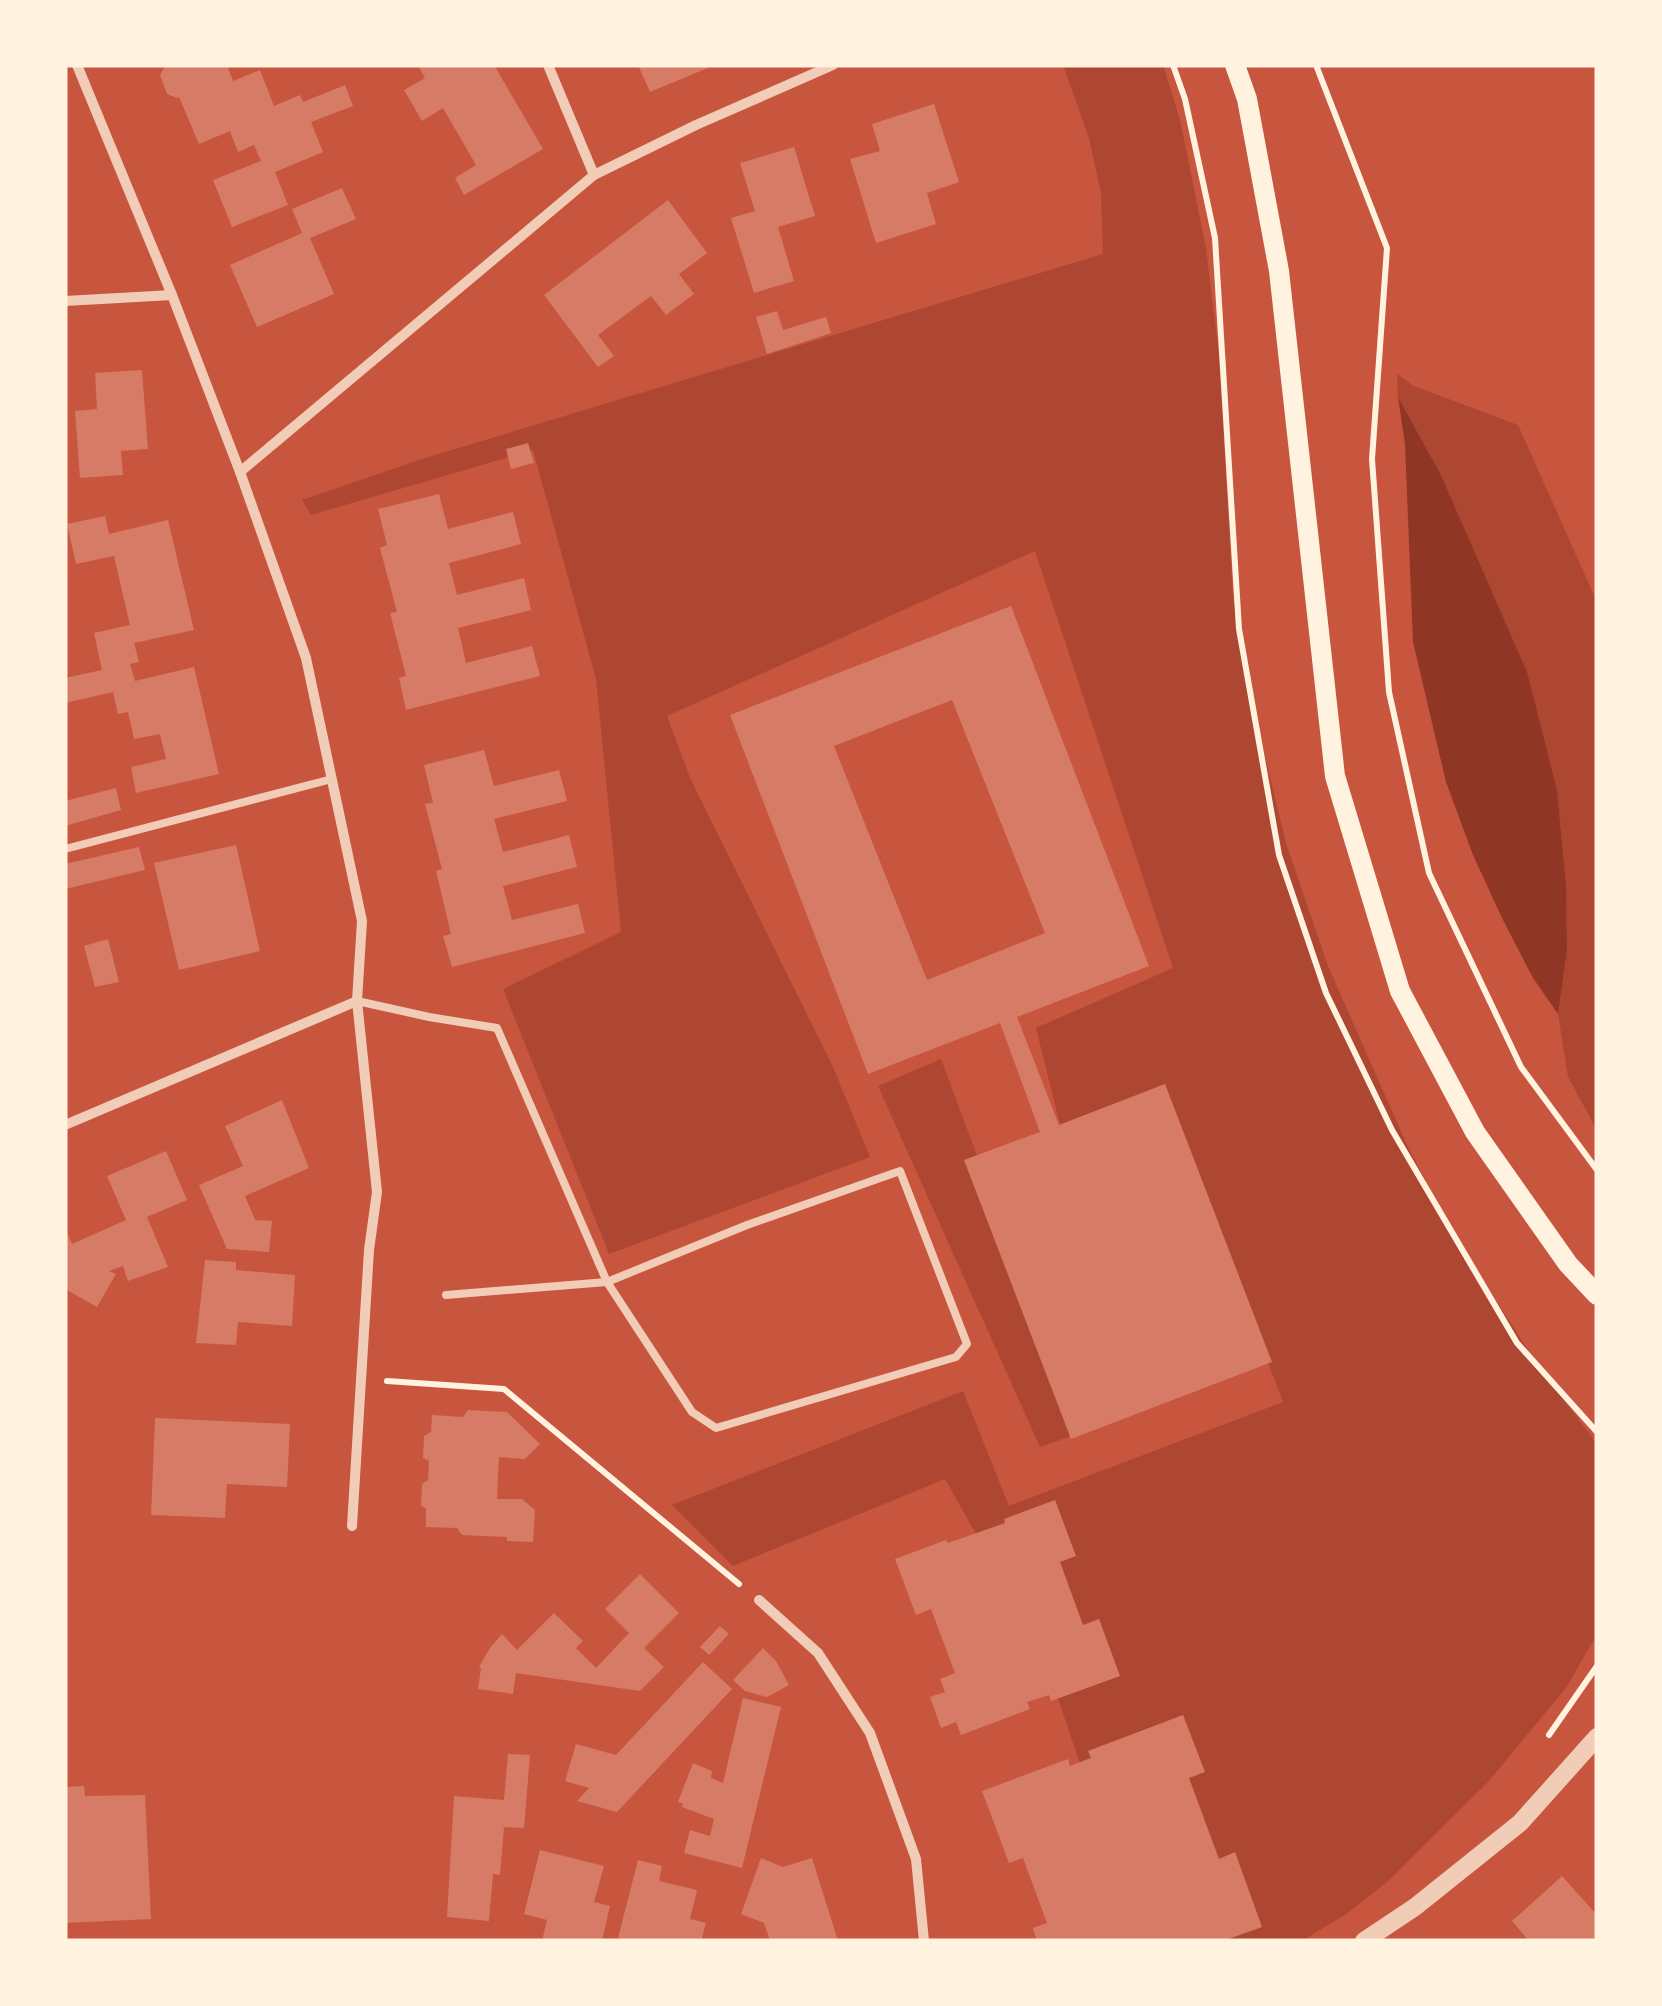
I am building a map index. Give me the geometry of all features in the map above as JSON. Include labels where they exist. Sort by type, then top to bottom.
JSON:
[{"type":"main road","points":[[1235,65],[1247,99],[1280,271],[1335,776],[1400,990],[1475,1132],[1568,1264],[1597,1295]]},
{"type":"street","points":[[77,65],[172,295],[306,658],[362,921],[358,1001],[377,1192],[352,1526]]},
{"type":"street","points":[[548,65],[594,175]]},
{"type":"street","points":[[240,472],[594,175],[696,124],[834,65]]},
{"type":"street","points":[[65,301],[172,295]]},
{"type":"street","points":[[65,1126],[358,1001]]},
{"type":"street","points":[[759,1600],[818,1653],[870,1733],[916,1859],[924,1941]]},
{"type":"street","points":[[1364,1941],[1416,1907],[1520,1823],[1597,1737]]},
{"type":"lane","points":[[65,849],[332,780]]},
{"type":"lane","points":[[358,1001],[497,1028],[607,1282],[692,1412],[716,1428],[956,1357],[967,1344],[900,1171],[607,1282],[446,1295]]},
{"type":"path","points":[[1316,65],[1387,248],[1372,459],[1389,692],[1429,872],[1520,1067],[1597,1170]]},
{"type":"path","points":[[362,1379],[504,1390],[759,1600]]},
{"type":"shaded area","points":[[1063,65],[1163,65],[1180,120],[1206,248],[1219,354],[1233,598],[1251,699],[1286,843],[1328,966],[1407,1145],[1457,1240],[1537,1364],[1597,1444],[1597,1634],[1566,1688],[1488,1782],[1386,1883],[1302,1941],[1144,1941],[1114,1865],[1042,1651],[945,1479],[733,1566],[672,1505],[963,1391],[1009,1506],[1283,1402],[1163,1087],[1060,1125],[1036,1028],[1173,968],[1035,551],[667,716],[690,778],[833,1067],[870,1157],[609,1254],[503,989],[621,932],[596,679],[533,450],[311,515],[302,500],[425,458],[1103,254],[1101,193],[1089,138]]},
{"type":"shaded area","points":[[1397,374],[1414,386],[1518,425],[1597,602],[1597,1130],[1568,1077],[1558,1014],[1567,950],[1566,883],[1557,790],[1440,473],[1398,397]]},
{"type":"shaded area","points":[[1398,397],[1440,473],[1527,672],[1557,790],[1566,883],[1567,950],[1558,1014],[1533,978],[1502,918],[1446,782],[1413,642],[1405,444]]},
{"type":"shaded area","points":[[941,1059],[1071,1436],[1040,1447],[878,1086]]},
{"type":"building","points":[[166,65],[227,65],[233,81],[260,70],[274,106],[300,95],[303,102],[345,85],[353,106],[311,122],[323,152],[275,172],[288,205],[232,227],[213,180],[261,161],[254,145],[238,152],[230,131],[199,144],[179,97],[167,94],[160,75]]},
{"type":"building","points":[[418,65],[494,65],[543,149],[464,195],[455,178],[476,165],[443,108],[422,121],[404,90],[425,78]]},
{"type":"building","points":[[638,65],[715,65],[650,92]]},
{"type":"building","points":[[934,104],[959,182],[927,193],[936,224],[876,243],[850,159],[880,151],[872,124]]},
{"type":"building","points":[[794,147],[815,216],[778,227],[794,281],[754,293],[731,218],[755,211],[740,163]]},
{"type":"building","points":[[342,188],[356,219],[310,238],[334,294],[257,327],[230,265],[302,233],[292,209]]},
{"type":"building","points":[[668,200],[707,253],[679,274],[694,294],[666,315],[651,296],[598,335],[614,356],[598,367],[544,295]]},
{"type":"building","points":[[777,311],[783,330],[826,317],[831,333],[767,354],[756,317]]},
{"type":"building","points":[[142,370],[148,449],[121,451],[123,475],[80,478],[75,411],[97,409],[95,373]]},
{"type":"building","points":[[528,443],[534,463],[511,469],[506,449]]},
{"type":"building","points":[[439,494],[448,529],[513,512],[521,544],[449,563],[457,595],[524,578],[531,610],[458,628],[466,663],[532,646],[540,676],[406,710],[399,678],[406,676],[390,613],[397,612],[380,548],[387,545],[378,509]]},
{"type":"building","points":[[105,516],[109,534],[168,520],[194,630],[134,643],[139,662],[130,664],[135,681],[194,667],[219,774],[136,793],[131,767],[166,759],[160,734],[134,739],[128,712],[118,714],[113,692],[65,703],[65,678],[102,670],[94,633],[130,625],[114,556],[76,564],[67,524]]},
{"type":"building","points":[[1011,606],[1149,966],[1017,1017],[1059,1125],[1165,1084],[1272,1362],[1071,1439],[964,1160],[1040,1132],[1000,1023],[868,1074],[730,715]],"holes":[[[952,700],[1045,933],[927,980],[834,746]]]},
{"type":"building","points":[[484,750],[494,786],[559,770],[567,801],[494,819],[503,852],[569,835],[577,867],[503,886],[512,920],[578,904],[585,933],[452,967],[443,936],[451,934],[436,871],[442,869],[425,804],[433,803],[424,765]]},
{"type":"building","points":[[116,788],[121,810],[65,826],[65,801]]},
{"type":"building","points":[[236,845],[260,951],[179,970],[154,863]]},
{"type":"building","points":[[139,847],[145,870],[65,889],[65,864]]},
{"type":"building","points":[[108,939],[119,982],[95,987],[84,946]]},
{"type":"building","points":[[282,1100],[309,1168],[245,1196],[255,1220],[272,1221],[269,1252],[227,1249],[199,1185],[243,1166],[225,1126]]},
{"type":"building","points":[[166,1151],[187,1200],[147,1217],[168,1267],[128,1281],[123,1266],[109,1271],[116,1274],[97,1307],[65,1289],[65,1227],[72,1244],[126,1220],[107,1176]]},
{"type":"building","points":[[205,1260],[236,1262],[236,1270],[295,1275],[292,1326],[238,1322],[236,1345],[196,1343]]},
{"type":"building","points":[[468,1410],[507,1412],[540,1444],[525,1459],[499,1457],[497,1499],[522,1499],[535,1510],[533,1542],[462,1535],[457,1528],[426,1527],[426,1509],[421,1505],[429,1461],[423,1458],[424,1436],[431,1432],[432,1415],[463,1417]]},
{"type":"building","points":[[155,1418],[290,1424],[287,1487],[227,1484],[225,1518],[151,1515]]},
{"type":"building","points":[[1055,1500],[1076,1556],[1060,1562],[1083,1625],[1099,1619],[1120,1676],[1051,1701],[1049,1695],[1027,1702],[1030,1709],[961,1735],[956,1722],[941,1728],[930,1697],[945,1692],[940,1679],[955,1673],[931,1609],[916,1615],[895,1559],[1005,1523],[1004,1519]]},
{"type":"building","points":[[640,1574],[679,1613],[644,1648],[664,1667],[640,1691],[516,1673],[513,1694],[478,1689],[479,1667],[502,1634],[517,1650],[554,1613],[583,1641],[576,1648],[596,1668],[629,1633],[605,1609]]},
{"type":"building","points":[[720,1626],[729,1634],[709,1655],[700,1647]]},
{"type":"building","points":[[763,1648],[776,1661],[789,1685],[767,1697],[745,1691],[733,1680]]},
{"type":"building","points":[[703,1662],[732,1689],[617,1812],[577,1801],[589,1788],[565,1781],[576,1744],[616,1755]]},
{"type":"building","points":[[743,1698],[781,1707],[742,1868],[684,1853],[690,1830],[710,1836],[714,1819],[678,1802],[693,1763],[712,1771],[711,1778],[723,1783]]},
{"type":"building","points":[[1183,1715],[1205,1772],[1189,1778],[1219,1859],[1235,1852],[1262,1927],[1223,1941],[1037,1941],[1033,1928],[1047,1923],[1023,1858],[1009,1863],[982,1791],[1068,1759],[1070,1766],[1091,1758],[1088,1751]]},
{"type":"building","points":[[508,1754],[530,1755],[524,1828],[504,1827],[500,1875],[493,1874],[489,1921],[447,1917],[454,1796],[504,1800]]},
{"type":"building","points":[[84,1786],[85,1796],[145,1795],[151,1919],[65,1923],[65,1787]]},
{"type":"building","points":[[540,1850],[604,1866],[594,1902],[610,1906],[602,1941],[542,1941],[547,1920],[524,1914]]},
{"type":"building","points":[[761,1858],[783,1867],[812,1858],[838,1941],[770,1941],[764,1923],[741,1914]]},
{"type":"building","points":[[638,1860],[662,1866],[659,1881],[697,1890],[690,1919],[706,1923],[701,1941],[618,1938]]},
{"type":"building","points":[[1562,1876],[1597,1915],[1597,1941],[1529,1941],[1512,1921]]}]
